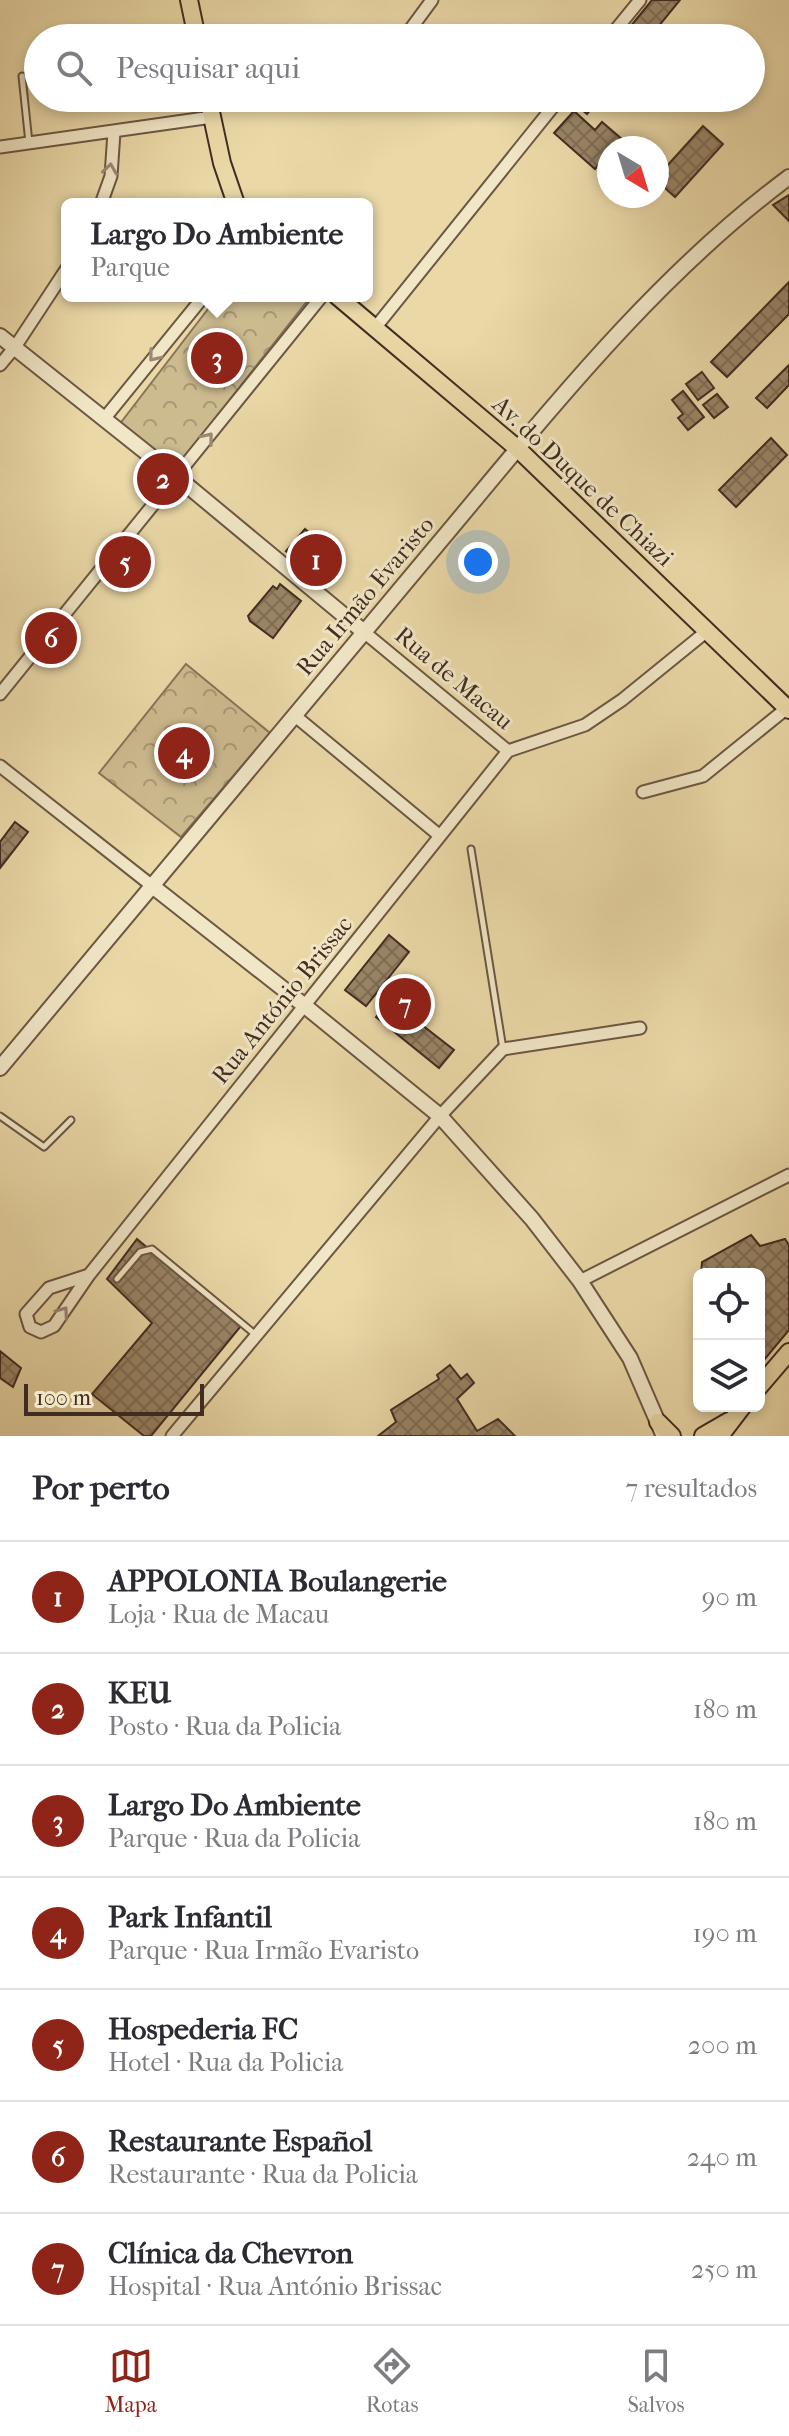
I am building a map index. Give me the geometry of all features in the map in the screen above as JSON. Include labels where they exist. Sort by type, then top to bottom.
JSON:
[{"type":"main road","points":[[189,0],[194,24]]},
{"type":"main road","points":[[211,112],[234,198]]},
{"type":"main road","name":"Av. do Duque de Chiazi","points":[[344,302],[518,449],[788,709]]},
{"type":"main road","points":[[765,1380],[789,1352]]},
{"type":"main road","points":[[720,1436],[737,1412]]},
{"type":"main road","points":[[703,1436],[730,1420]]},
{"type":"main road","points":[[661,1429],[672,1436]]},
{"type":"street","points":[[414,24],[432,0]]},
{"type":"street","points":[[620,24],[640,0]]},
{"type":"street","points":[[375,328],[549,112]]},
{"type":"street","points":[[0,147],[212,117]]},
{"type":"street","points":[[103,198],[111,176],[114,132]]},
{"type":"street","name":"Rua Irmão Evaristo","points":[[0,1068],[592,361],[679,269],[739,214],[789,177]]},
{"type":"street","points":[[0,365],[61,277]]},
{"type":"street","points":[[104,419],[199,302]]},
{"type":"street","points":[[0,694],[317,302]]},
{"type":"street","name":"Rua de Macau","points":[[0,336],[177,477],[508,751]]},
{"type":"street","points":[[508,751],[585,725],[622,700],[707,631]]},
{"type":"street","points":[[643,792],[703,776],[788,709]]},
{"type":"street","points":[[294,715],[440,836]]},
{"type":"street","name":"Rua António Brissac","points":[[89,1275],[49,1288],[26,1314],[30,1327],[41,1332],[54,1326],[89,1275],[508,751]]},
{"type":"street","points":[[0,766],[440,1116],[532,1219],[580,1281],[630,1358],[661,1429]]},
{"type":"street","points":[[172,1436],[440,1116],[503,1049],[640,1028]]},
{"type":"street","points":[[580,1281],[789,1175]]},
{"type":"lane","points":[[22,76],[24,95]]},
{"type":"lane","points":[[26,112],[29,143]]},
{"type":"lane","points":[[471,849],[503,1049]]},
{"type":"lane","points":[[0,1116],[44,1147],[71,1120]]},
{"type":"lane","points":[[117,1279],[140,1252],[152,1249],[256,1335]]},
{"type":"green space","points":[[213,302],[306,302],[176,468],[119,425]]},
{"type":"green space","points":[[186,664],[270,733],[181,837],[99,773]]},
{"type":"building","points":[[652,0],[680,0],[660,24],[632,24]]},
{"type":"building","points":[[573,112],[595,130],[602,122],[618,136],[597,136],[595,169],[554,133]]},
{"type":"building","points":[[703,126],[723,144],[675,197],[669,192],[669,164]]},
{"type":"building","points":[[789,195],[789,221],[773,205]]},
{"type":"building","points":[[789,282],[789,314],[727,377],[711,362]]},
{"type":"building","points":[[789,365],[789,385],[767,408],[756,398]]},
{"type":"building","points":[[702,372],[714,388],[698,400],[686,384]]},
{"type":"building","points":[[683,391],[704,417],[688,430],[678,418],[683,414],[672,400]]},
{"type":"building","points":[[717,394],[728,407],[714,418],[703,405]]},
{"type":"building","points":[[771,438],[787,455],[736,507],[719,490]]},
{"type":"building","points":[[305,529],[338,557],[318,577],[286,551]]},
{"type":"building","points":[[280,584],[301,601],[273,638],[250,621],[248,616],[273,586],[277,589]]},
{"type":"building","points":[[15,822],[28,832],[0,868],[0,842]]},
{"type":"building","points":[[389,935],[409,952],[366,1006],[345,990]]},
{"type":"building","points":[[390,1000],[454,1050],[439,1068],[376,1017]]},
{"type":"building","points":[[751,1235],[760,1246],[785,1239],[789,1245],[789,1330],[765,1359],[765,1268],[702,1268],[702,1262]]},
{"type":"building","points":[[137,1239],[241,1326],[151,1436],[144,1436],[92,1394],[152,1323],[107,1279]]},
{"type":"building","points":[[0,1351],[21,1368],[13,1387],[0,1378]]},
{"type":"building","points":[[450,1365],[461,1379],[467,1374],[474,1383],[457,1399],[477,1431],[498,1419],[515,1436],[378,1436],[396,1422],[391,1410],[439,1379],[437,1375]]},
{"type":"place","name":"Largo Do Ambiente","points":[[217,358]]},
{"type":"place","name":"KEU","points":[[163,479]]},
{"type":"place","name":"APPOLONIA Boulangerie","points":[[316,560]]},
{"type":"place","name":"Hospederia FC","points":[[125,562]]},
{"type":"place","name":"Restaurante Español","points":[[51,638]]},
{"type":"place","name":"Park Infantil","points":[[184,753]]},
{"type":"place","name":"Clínica da Chevron","points":[[405,1004]]}]
